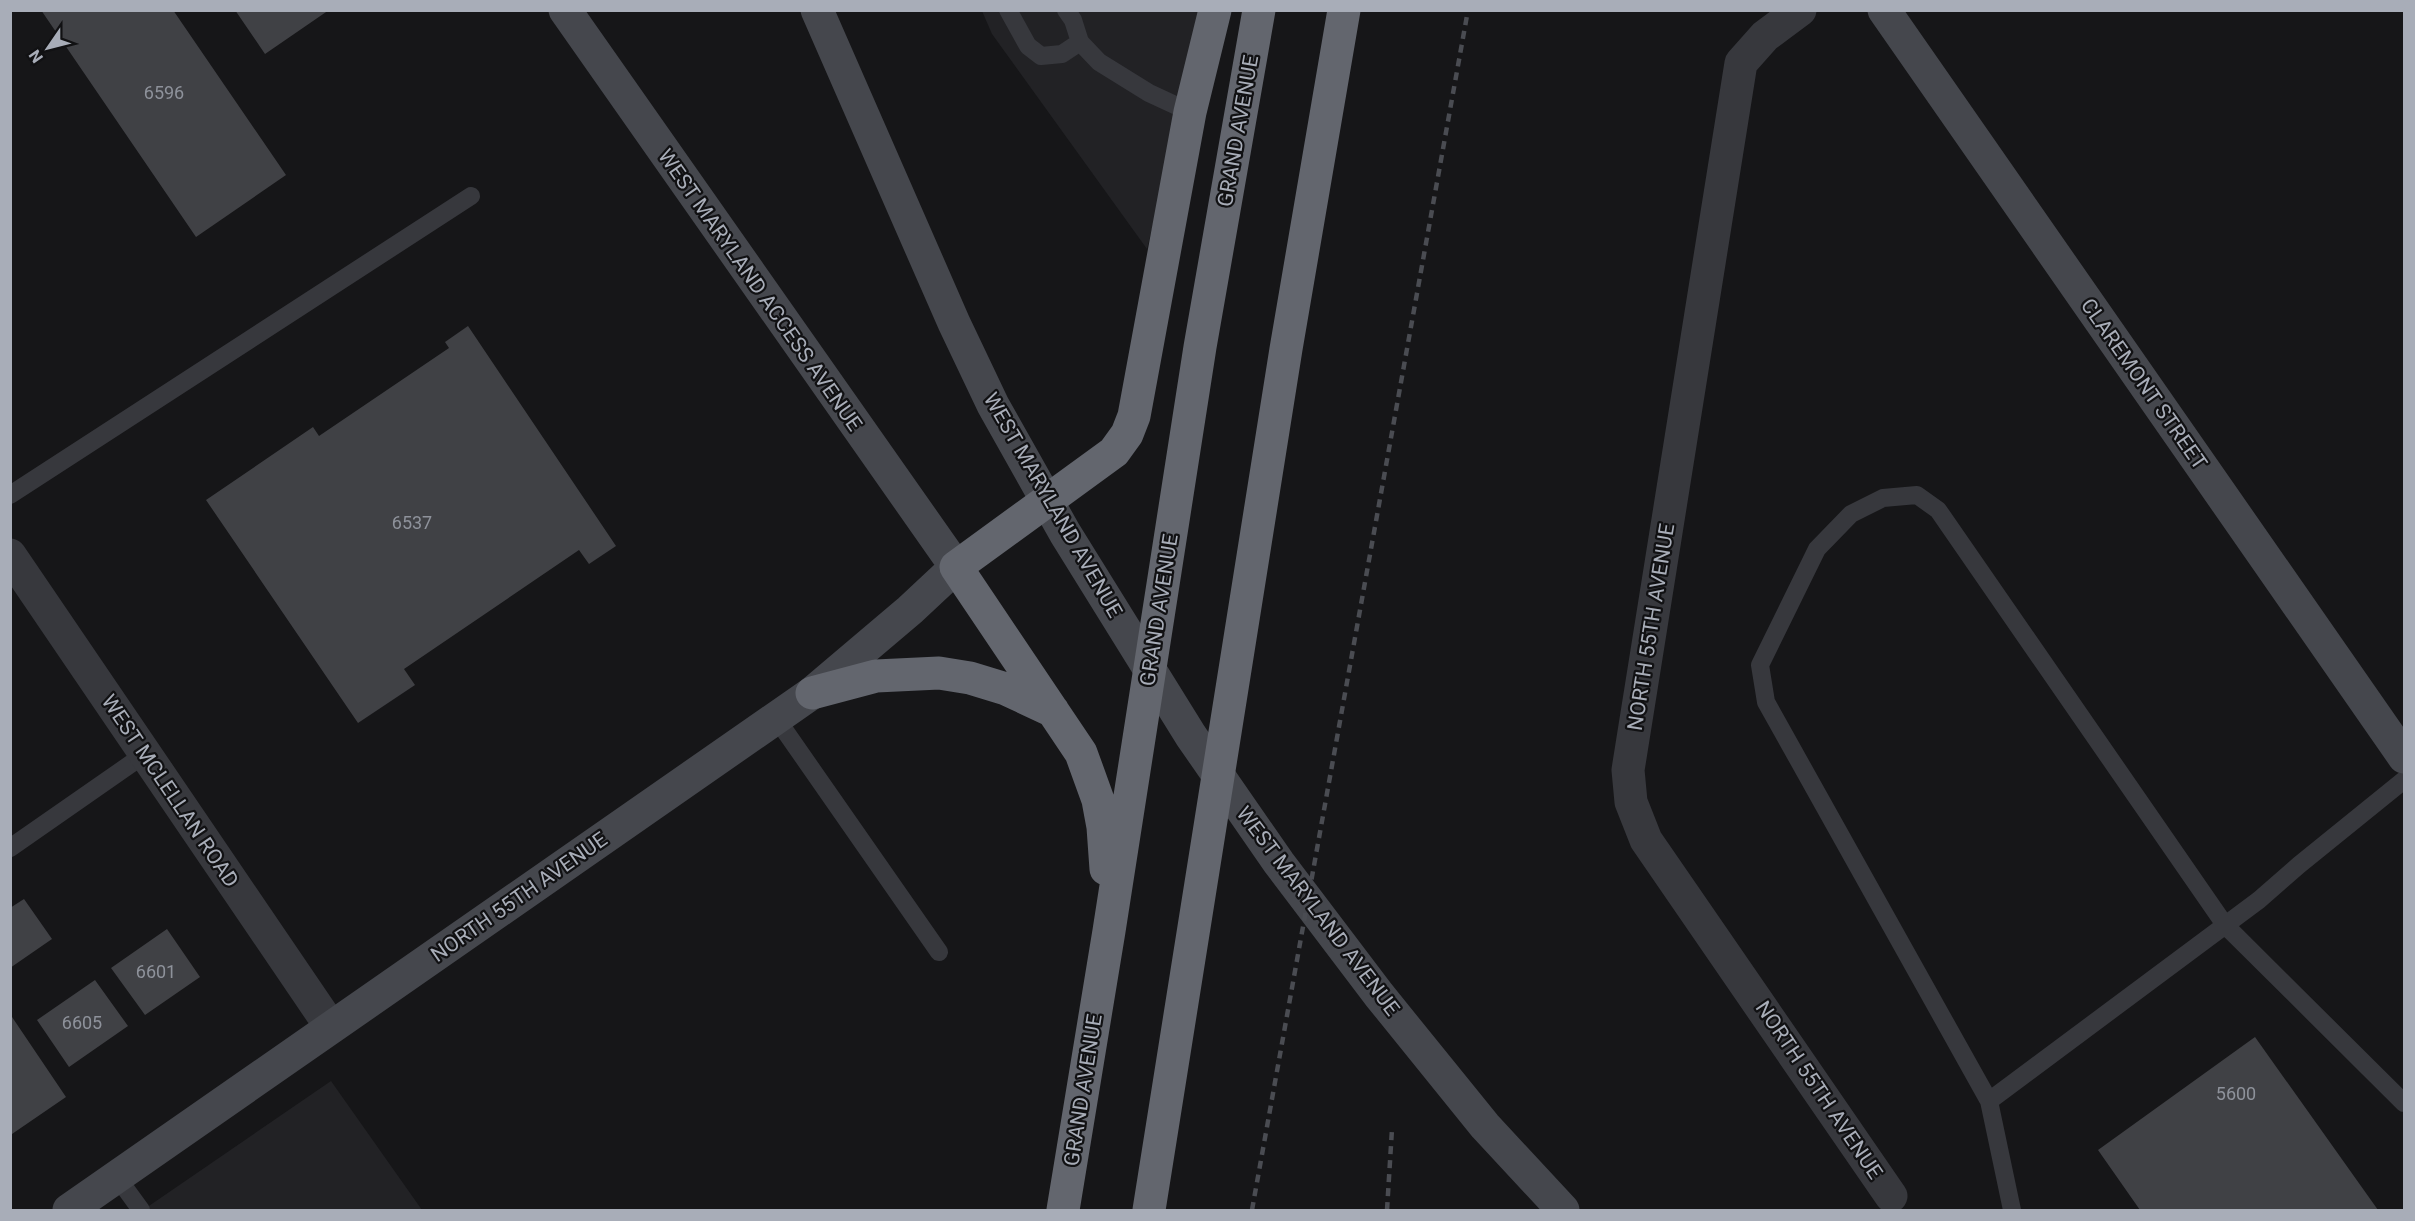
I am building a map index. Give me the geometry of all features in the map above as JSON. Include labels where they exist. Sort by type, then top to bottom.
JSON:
[{"type":"highway","points":[[1110,931],[1103,827],[1098,800],[1081,753],[956,567],[1114,452],[1127,434],[1134,416],[1190,112],[1215,10]]},
{"type":"highway","name":"GRAND AVENUE","points":[[1063,1210],[1110,931],[1200,346],[1259,10]]},
{"type":"highway","points":[[1149,1210],[1286,350],[1344,10]]},
{"type":"highway","points":[[812,693],[876,676],[939,673],[970,678],[1006,689],[1054,712]]},
{"type":"street","name":"WEST MARYLAND ACCESS AVENUE","points":[[565,10],[956,567]]},
{"type":"street","name":"WEST MARYLAND AVENUE","points":[[817,10],[954,323],[993,405],[1065,533],[1166,697],[1279,863],[1379,995],[1485,1126],[1563,1210]]},
{"type":"street","name":"NORTH 55TH AVENUE","points":[[1800,10],[1765,36],[1741,63],[1628,770],[1631,802],[1646,840],[1891,1196]]},
{"type":"street","name":"CLAREMONT STREET","points":[[1884,10],[2404,757]]},
{"type":"street","name":"WEST MCLELLAN ROAD","points":[[10,555],[331,1027]]},
{"type":"street","name":"NORTH 55TH AVENUE","points":[[69,1210],[812,693],[910,610],[956,567]]},
{"type":"lane","points":[[1008,10],[1028,46],[1041,56],[1062,54],[1080,42]]},
{"type":"lane","points":[[1066,10],[1073,20],[1080,42],[1099,62],[1149,93],[1190,112]]},
{"type":"lane","points":[[10,495],[471,196]]},
{"type":"lane","points":[[2012,1210],[1989,1101],[1766,702],[1760,665],[1817,549],[1851,514],[1883,498],[1917,495],[1938,510],[2225,925],[2404,1103]]},
{"type":"lane","points":[[776,718],[939,952]]},
{"type":"lane","points":[[10,848],[145,754]]},
{"type":"lane","points":[[1989,1101],[2259,900],[2404,780]]},
{"type":"lane","points":[[117,1177],[141,1210]]},
{"type":"shaded area","points":[[982,11],[1205,11],[1147,249],[992,34]]},
{"type":"shaded area","points":[[331,1081],[422,1210],[143,1210]]},
{"type":"building","points":[[41,10],[173,10],[286,175],[196,237]]},
{"type":"building","points":[[235,10],[329,10],[265,54]]},
{"type":"building","points":[[468,326],[616,546],[589,564],[579,550],[404,669],[415,685],[358,723],[206,500],[313,427],[319,436],[449,348],[445,342]]},
{"type":"building","points":[[24,899],[52,939],[10,968],[10,908]]},
{"type":"building","points":[[167,929],[200,977],[145,1015],[111,968]]},
{"type":"building","points":[[95,980],[128,1026],[69,1067],[37,1020]]},
{"type":"building","points":[[10,1014],[66,1097],[12,1134],[10,1132]]},
{"type":"building","points":[[2255,1037],[2378,1210],[2140,1210],[2098,1150]]},
{"type":"railway","points":[[1252,1210],[1468,10]]},
{"type":"railway","points":[[1387,1210],[1392,1129]]}]
